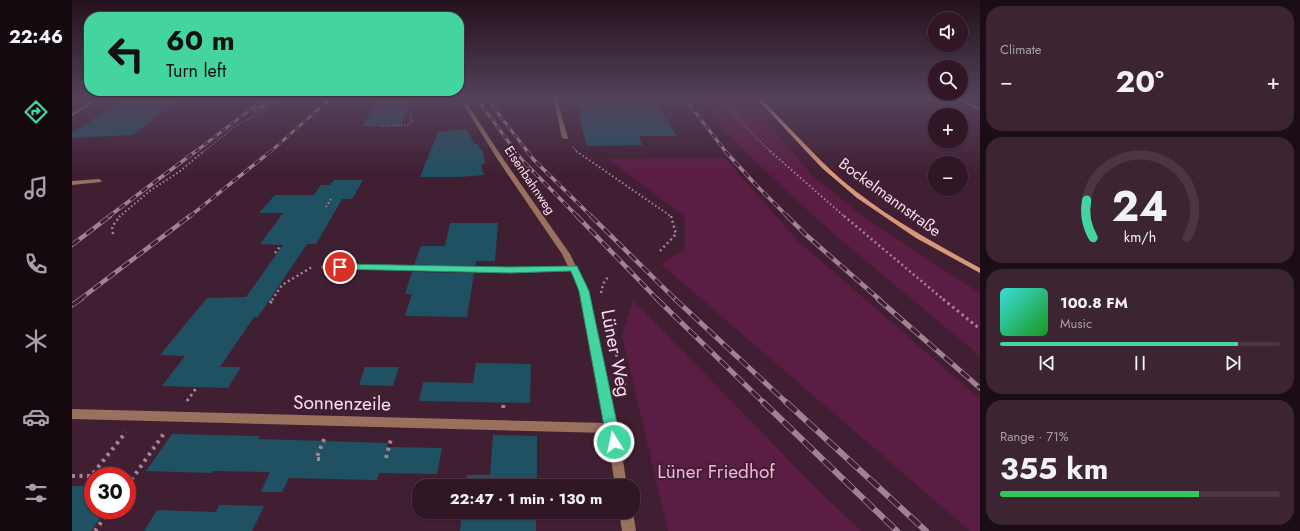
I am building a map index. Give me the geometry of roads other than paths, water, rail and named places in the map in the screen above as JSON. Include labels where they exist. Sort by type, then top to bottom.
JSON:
[{"type":"main road","name":"Bockelmannstraße","points":[[783,124],[824,167],[849,188],[896,221],[945,252],[980,271]]},
{"type":"street","name":"Eisenbahnweg","points":[[478,124],[566,254],[576,272]]},
{"type":"street","points":[[561,124],[564,138]]},
{"type":"street","points":[[72,183],[99,181]]},
{"type":"street","points":[[325,267],[576,272]]},
{"type":"street","name":"Lüner Weg","points":[[576,272],[584,291],[612,428],[620,479]]},
{"type":"street","name":"Sonnenzeile","points":[[72,414],[612,428]]},
{"type":"street","points":[[627,519],[629,531]]},
{"type":"railway","points":[[195,152],[232,124]]},
{"type":"railway","points":[[270,152],[302,124]]},
{"type":"railway","points":[[495,124],[516,152]]},
{"type":"railway","points":[[506,124],[528,152]]},
{"type":"railway","points":[[704,124],[726,152]]},
{"type":"railway","points":[[108,217],[196,151]]},
{"type":"railway","points":[[189,217],[271,151]]},
{"type":"railway","points":[[515,151],[578,217]]},
{"type":"railway","points":[[527,151],[534,160],[592,217]]},
{"type":"railway","points":[[725,151],[756,185],[805,234],[880,300]]},
{"type":"railway","points":[[72,245],[110,216]]},
{"type":"railway","points":[[79,300],[190,216]]},
{"type":"railway","points":[[577,216],[658,300]]},
{"type":"railway","points":[[591,216],[676,300]]},
{"type":"railway","points":[[72,305],[81,299]]},
{"type":"railway","points":[[675,299],[787,403]]},
{"type":"railway","points":[[878,299],[980,388]]},
{"type":"railway","points":[[658,300],[764,403]]},
{"type":"railway","points":[[763,402],[897,531]]},
{"type":"railway","points":[[786,402],[926,531]]},
{"type":"park label","name":"Lüner Friedhof","points":[[716,471]]}]
